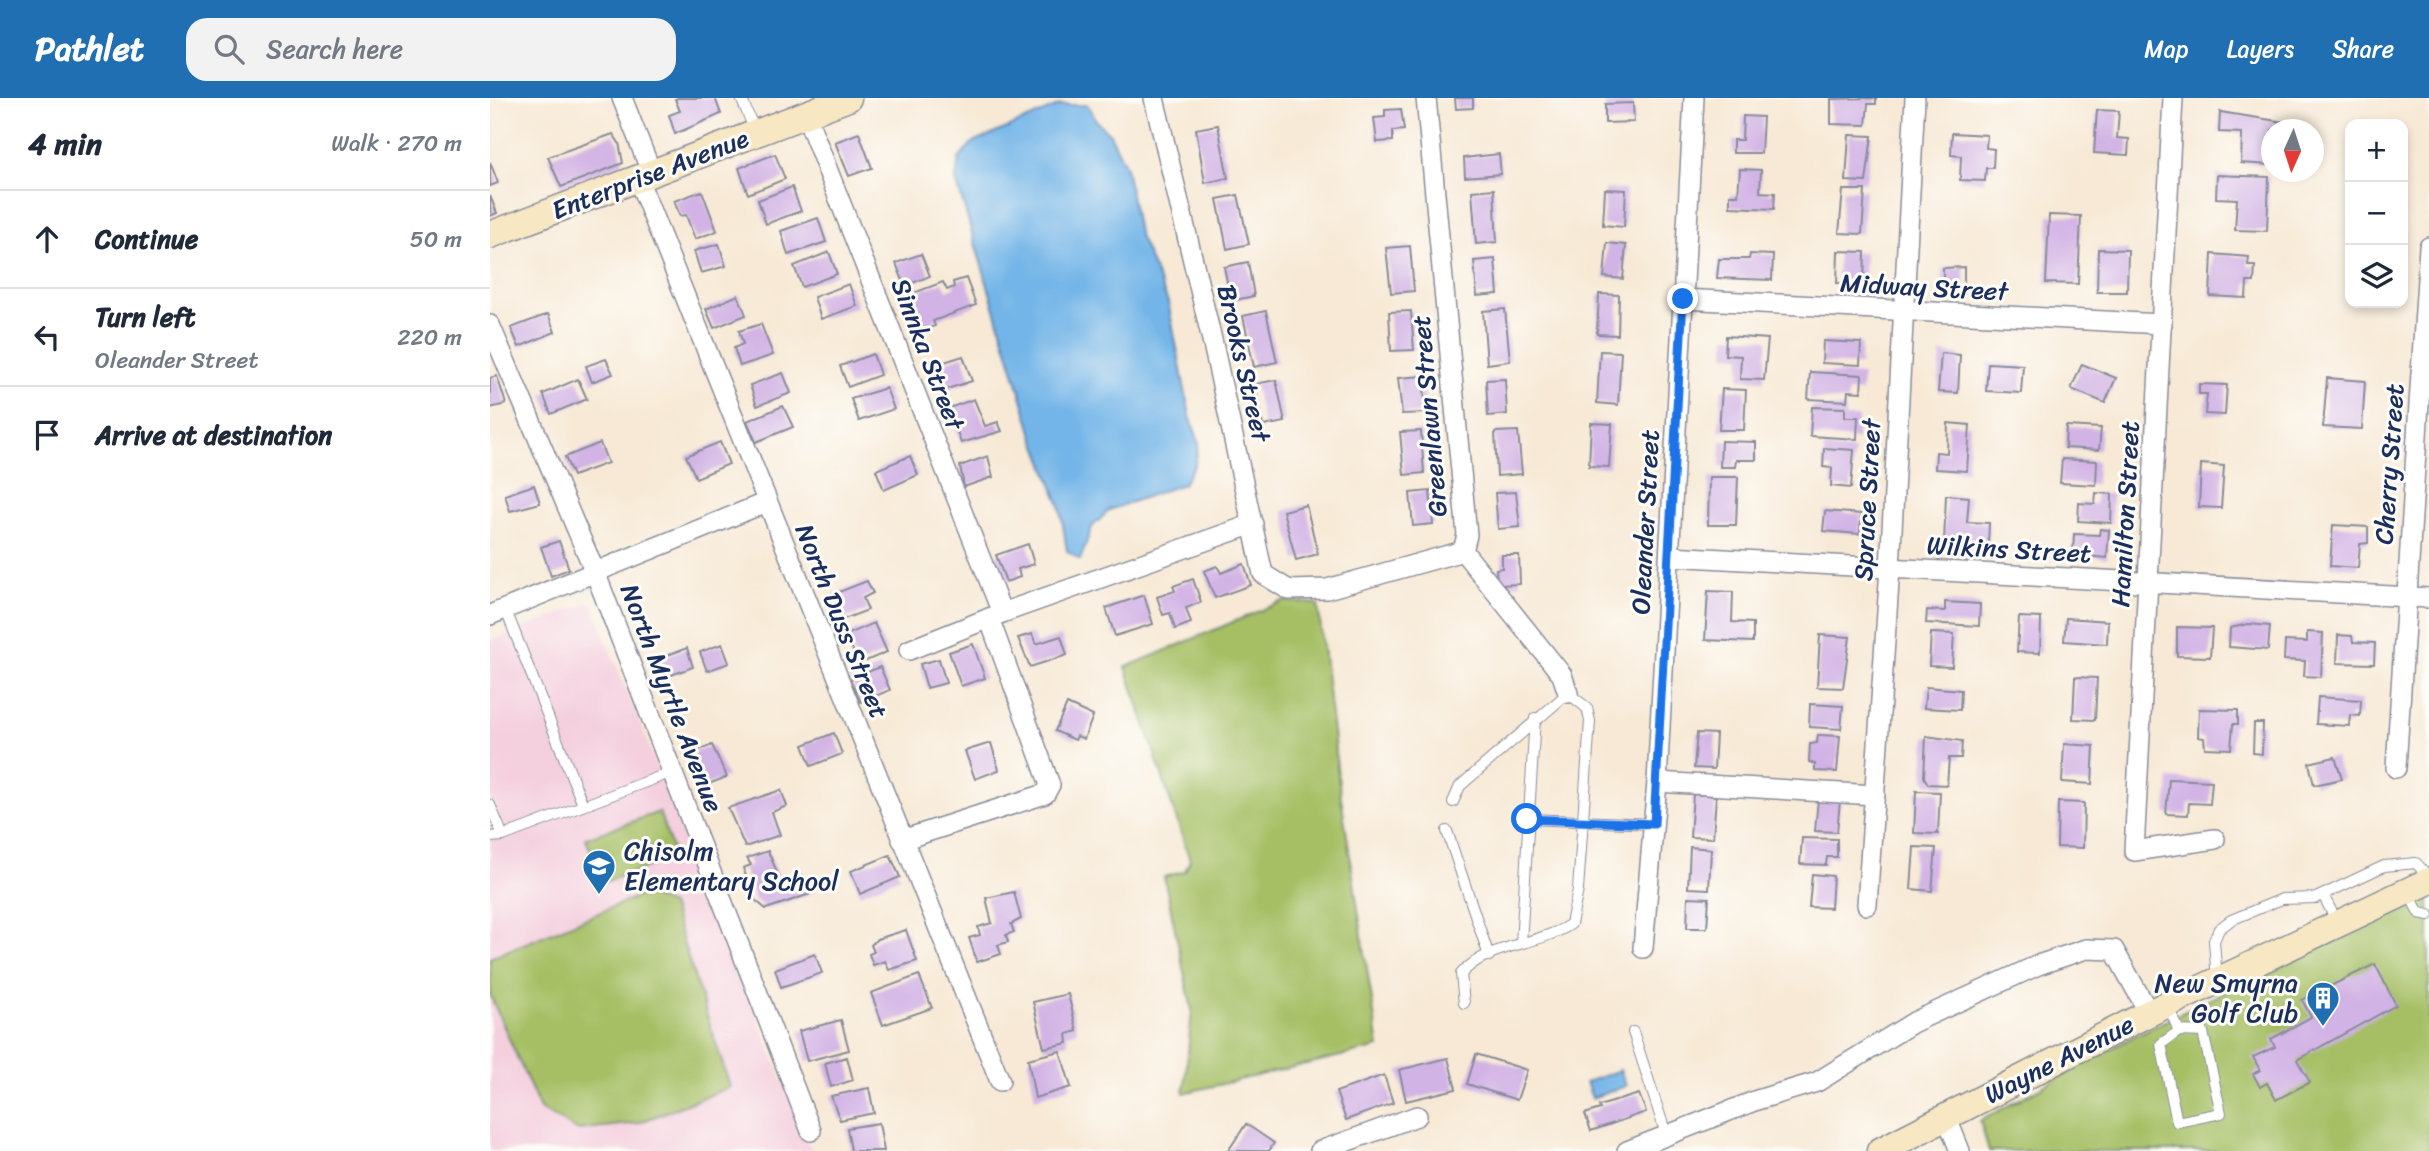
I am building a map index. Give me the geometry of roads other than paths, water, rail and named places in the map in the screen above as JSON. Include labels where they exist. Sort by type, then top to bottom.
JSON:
[{"type":"street","name":"North Duss Street","points":[[622,98],[645,177],[767,502],[1000,1081]]},
{"type":"street","name":"Enterprise Avenue","points":[[490,235],[847,98]]},
{"type":"street","name":"Brooks Street","points":[[1154,98],[1254,524],[1263,574],[1289,590],[1327,589],[1462,551]]},
{"type":"street","name":"Greenlawn Street","points":[[1426,98],[1467,536],[1462,551],[1562,675],[1568,693]]},
{"type":"street","name":"Oleander Street","points":[[1643,948],[1657,782],[1694,98]]},
{"type":"street","name":"Spruce Street","points":[[1867,905],[1890,568],[1915,98]]},
{"type":"street","name":"Hamilton Street","points":[[2173,98],[2134,852],[2215,839]]},
{"type":"street","name":"Sinnka Street","points":[[807,115],[995,615],[1050,785],[1045,794],[902,840]]},
{"type":"street","name":"Cherry Street","points":[[2396,768],[2429,247]]},
{"type":"street","name":"Midway Street","points":[[1683,299],[1903,313],[2162,324]]},
{"type":"street","name":"North Myrtle Avenue","points":[[490,325],[495,350],[595,572],[811,1131]]},
{"type":"street","points":[[497,611],[767,502]]},
{"type":"street","points":[[909,650],[995,615],[1254,524]]},
{"type":"street","name":"Wilkins Street","points":[[1670,556],[2429,598]]},
{"type":"street","points":[[1657,782],[1875,795]]},
{"type":"street","name":"Wayne Avenue","points":[[1880,1151],[2158,1009],[2422,883]]},
{"type":"street","points":[[1638,1149],[1747,1104],[1817,1082],[1914,1021],[2038,965],[2085,949],[2114,950],[2158,1009]]},
{"type":"street","points":[[1320,1151],[1417,1116]]},
{"type":"street","points":[[1946,1116],[1960,1151]]},
{"type":"lane","points":[[741,98],[756,134]]},
{"type":"lane","points":[[497,611],[583,805]]},
{"type":"lane","points":[[1453,802],[1460,786],[1535,718],[1568,693],[1587,708],[1590,721],[1583,820],[1576,910],[1571,924],[1555,935],[1521,943],[1471,963],[1461,974],[1464,1003]]},
{"type":"lane","points":[[1521,943],[1535,718]]},
{"type":"lane","points":[[490,837],[503,836],[672,772]]},
{"type":"lane","points":[[490,805],[503,836]]},
{"type":"lane","points":[[1527,819],[1654,824]]},
{"type":"lane","points":[[1447,831],[1489,956]]},
{"type":"lane","points":[[2217,981],[2213,960],[2219,929],[2231,920],[2282,899],[2316,898],[2384,866],[2400,862],[2416,863],[2422,883],[2419,913],[2429,915]]},
{"type":"lane","points":[[2323,895],[2338,924]]},
{"type":"lane","points":[[2158,1009],[2179,1031],[2203,1032],[2221,1113],[2178,1122],[2161,1044],[2179,1031]]},
{"type":"lane","points":[[1633,1032],[1668,1137]]},
{"type":"water","points":[[1060,105],[1088,105],[1097,122],[1110,134],[1126,167],[1138,233],[1168,302],[1190,416],[1199,443],[1195,464],[1183,484],[1109,510],[1092,527],[1080,560],[1067,551],[1060,506],[1032,432],[956,180],[959,159],[972,143]]},
{"type":"water","points":[[1620,1070],[1626,1086],[1592,1098],[1586,1082]]},
{"type":"place","name":"Chisolm Elementary School","points":[[599,896]]},
{"type":"place","name":"New Smyrna Golf Club","points":[[2323,1028]]}]
